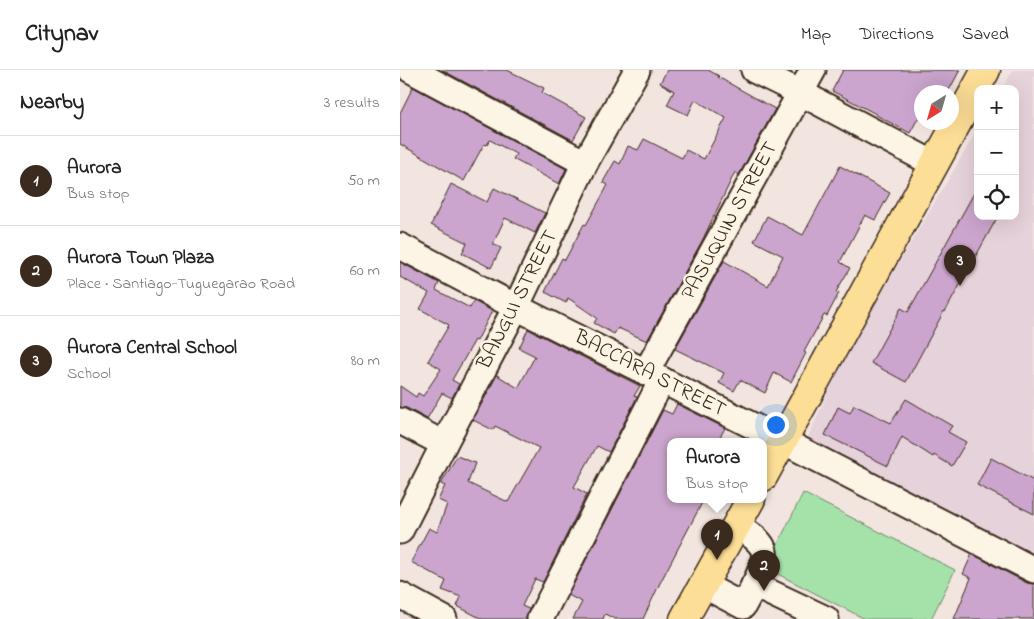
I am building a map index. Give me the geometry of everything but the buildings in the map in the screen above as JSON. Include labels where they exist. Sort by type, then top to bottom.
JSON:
[{"type":"highway","points":[[767,469],[986,70]]},
{"type":"highway","points":[[684,619],[749,503]]},
{"type":"street","points":[[411,70],[585,163]]},
{"type":"street","name":"BANGUI STREET","points":[[400,531],[516,307],[585,163],[637,70]]},
{"type":"street","points":[[754,70],[934,164]]},
{"type":"street","name":"PASUQUIN STREET","points":[[540,619],[654,376],[813,70]]},
{"type":"street","name":"BACCARA STREET","points":[[400,246],[516,307],[1034,570]]},
{"type":"street","points":[[400,421],[444,444]]},
{"type":"street","points":[[703,584],[742,613],[764,563],[764,550],[759,542],[737,525]]},
{"type":"street","points":[[754,584],[826,619]]},
{"type":"street","points":[[400,595],[444,619]]},
{"type":"shaded area","points":[[1013,70],[1034,70],[1034,562],[805,444],[845,355],[974,136],[974,220],[1019,220],[1019,85],[1004,85]]},
{"type":"green space","points":[[803,493],[955,570],[931,619],[865,619],[766,568]]},
{"type":"place","name":"Aurora Central School","points":[[960,286]]},
{"type":"place","name":"Aurora","points":[[717,560]]},
{"type":"place","name":"Aurora Town Plaza","points":[[764,591]]}]
